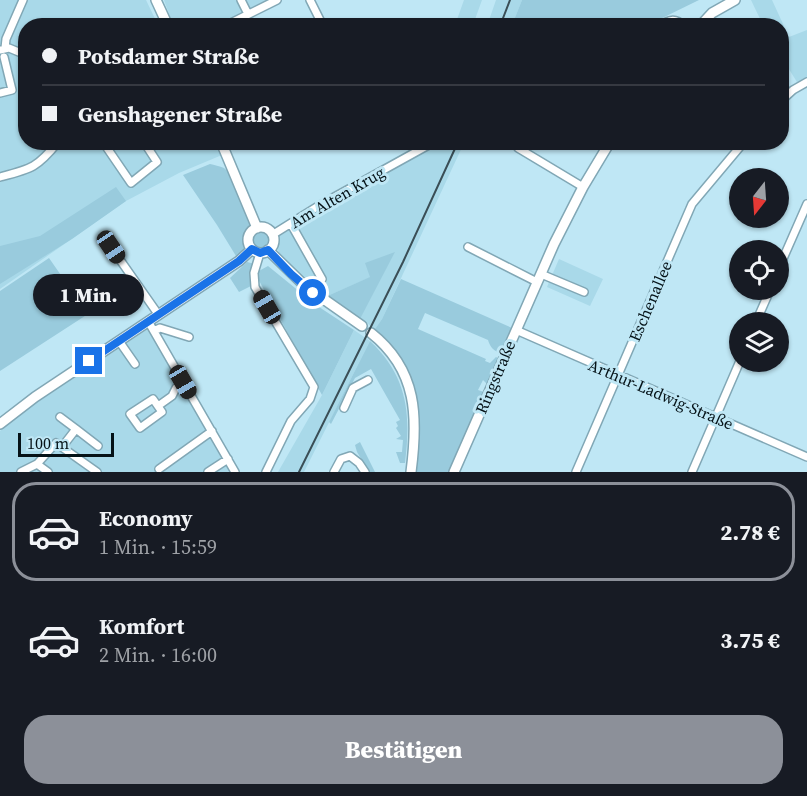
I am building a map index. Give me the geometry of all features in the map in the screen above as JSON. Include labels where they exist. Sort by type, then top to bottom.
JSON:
[{"type":"main road","points":[[156,0],[164,18]]},
{"type":"main road","points":[[707,18],[735,0]]},
{"type":"main road","points":[[224,150],[257,228]]},
{"type":"main road","name":"Ringstraße","points":[[454,472],[539,278],[583,188],[605,150]]},
{"type":"main road","points":[[0,424],[35,397],[158,314],[239,261],[260,251],[273,243],[272,235],[266,228],[257,228],[252,230],[248,244],[260,251],[304,286],[362,326]]},
{"type":"main road","points":[[371,333],[383,343],[400,366],[411,391],[416,417],[411,472]]},
{"type":"street","points":[[18,52],[9,48],[3,49],[23,0]]},
{"type":"street","points":[[241,0],[248,14]]},
{"type":"street","points":[[240,18],[277,0]]},
{"type":"street","points":[[310,0],[318,18]]},
{"type":"street","points":[[0,93],[12,90],[4,57]]},
{"type":"street","points":[[789,94],[807,82]]},
{"type":"street","points":[[0,177],[32,169],[52,150]]},
{"type":"street","points":[[108,150],[130,183],[157,162],[149,150]]},
{"type":"street","name":"Am Alten Krug","points":[[272,235],[320,205],[420,150]]},
{"type":"street","points":[[521,150],[583,188]]},
{"type":"street","name":"Eschenallee","points":[[576,472],[692,204],[737,150]]},
{"type":"street","points":[[789,245],[807,204]]},
{"type":"street","points":[[291,224],[322,279]]},
{"type":"street","points":[[111,247],[158,314]]},
{"type":"street","points":[[468,248],[539,278],[584,292]]},
{"type":"street","points":[[260,251],[254,273],[255,287],[314,387],[310,399],[291,421],[266,472]]},
{"type":"street","points":[[148,321],[235,472]]},
{"type":"street","points":[[154,331],[160,328],[189,338]]},
{"type":"street","name":"Arthur-Ladwig-Straße","points":[[516,330],[807,457]]},
{"type":"street","points":[[119,341],[135,364]]},
{"type":"street","points":[[692,472],[735,372]]},
{"type":"street","points":[[348,403],[353,388],[368,380]]},
{"type":"street","points":[[158,405],[172,396],[183,382]]},
{"type":"street","points":[[153,399],[158,405],[162,412],[140,428],[130,414],[153,399]]},
{"type":"street","points":[[60,417],[98,446]]},
{"type":"street","points":[[62,447],[76,429]]},
{"type":"street","points":[[159,469],[212,431]]},
{"type":"street","points":[[21,472],[37,464],[56,443],[97,472]]},
{"type":"street","points":[[334,472],[342,459],[350,456],[365,472]]},
{"type":"street","points":[[208,472],[228,459]]},
{"type":"street","points":[[37,464],[48,472]]},
{"type":"shaded area","points":[[0,0],[146,0],[155,18],[18,18],[18,150],[219,150],[222,155],[179,173],[126,201],[0,289]]},
{"type":"shaded area","points":[[164,0],[267,0],[250,9],[254,18],[170,18]]},
{"type":"shaded area","points":[[464,0],[482,0],[476,18],[458,18]]},
{"type":"shaded area","points":[[496,0],[522,0],[515,18],[490,18]]},
{"type":"shaded area","points":[[522,0],[699,0],[662,18],[515,18]]},
{"type":"shaded area","points":[[751,0],[772,0],[780,18],[760,18]]},
{"type":"shaded area","points":[[807,30],[807,79],[797,82],[789,69],[789,37]]},
{"type":"shaded area","points":[[428,150],[461,150],[382,319],[375,329],[360,318],[394,253],[371,277],[325,297],[281,258],[277,247],[279,235],[287,229],[291,231],[299,226],[300,222],[323,207]]},
{"type":"shaded area","points":[[210,164],[224,168],[233,179],[251,226],[245,237],[246,248],[236,256],[183,175]]},
{"type":"shaded area","points":[[116,187],[126,201],[72,239],[0,284],[0,246],[40,236]]},
{"type":"shaded area","points":[[261,230],[268,233],[271,240],[268,247],[261,250],[254,247],[251,240],[254,233]]},
{"type":"shaded area","points":[[395,252],[360,319],[325,297],[370,277],[365,263]]},
{"type":"shaded area","points":[[49,258],[88,314],[0,371],[0,291]]},
{"type":"shaded area","points":[[559,259],[603,279],[590,306],[547,287]]},
{"type":"shaded area","points":[[247,262],[255,264],[251,274],[253,285],[239,292],[230,278]]},
{"type":"shaded area","points":[[268,266],[316,305],[354,330],[322,395],[257,277],[257,272]]},
{"type":"shaded area","points":[[401,279],[512,328],[502,353],[493,349],[488,340],[425,313],[418,329],[486,359],[485,361],[490,363],[496,357],[499,359],[489,383],[483,380],[478,390],[484,392],[452,472],[416,472],[419,431],[416,394],[403,360],[375,329]]},
{"type":"shaded area","points":[[146,327],[232,472],[0,472],[0,431],[35,402]]},
{"type":"shaded area","points":[[354,330],[370,341],[304,472],[278,472],[322,395]]},
{"type":"shaded area","points":[[370,341],[392,368],[404,397],[407,412],[405,463],[400,463],[396,452],[402,452],[403,440],[396,439],[401,436],[396,428],[398,426],[396,422],[400,420],[371,369],[355,378],[331,424],[329,422]]},
{"type":"shaded area","points":[[360,442],[375,472],[369,472],[357,452],[355,445]]},
{"type":"railway","points":[[503,18],[510,0]]},
{"type":"railway","points":[[299,472],[403,262],[454,150]]},
{"type":"route","points":[[89,361],[239,261],[252,249],[260,253],[268,250],[313,293]]}]
